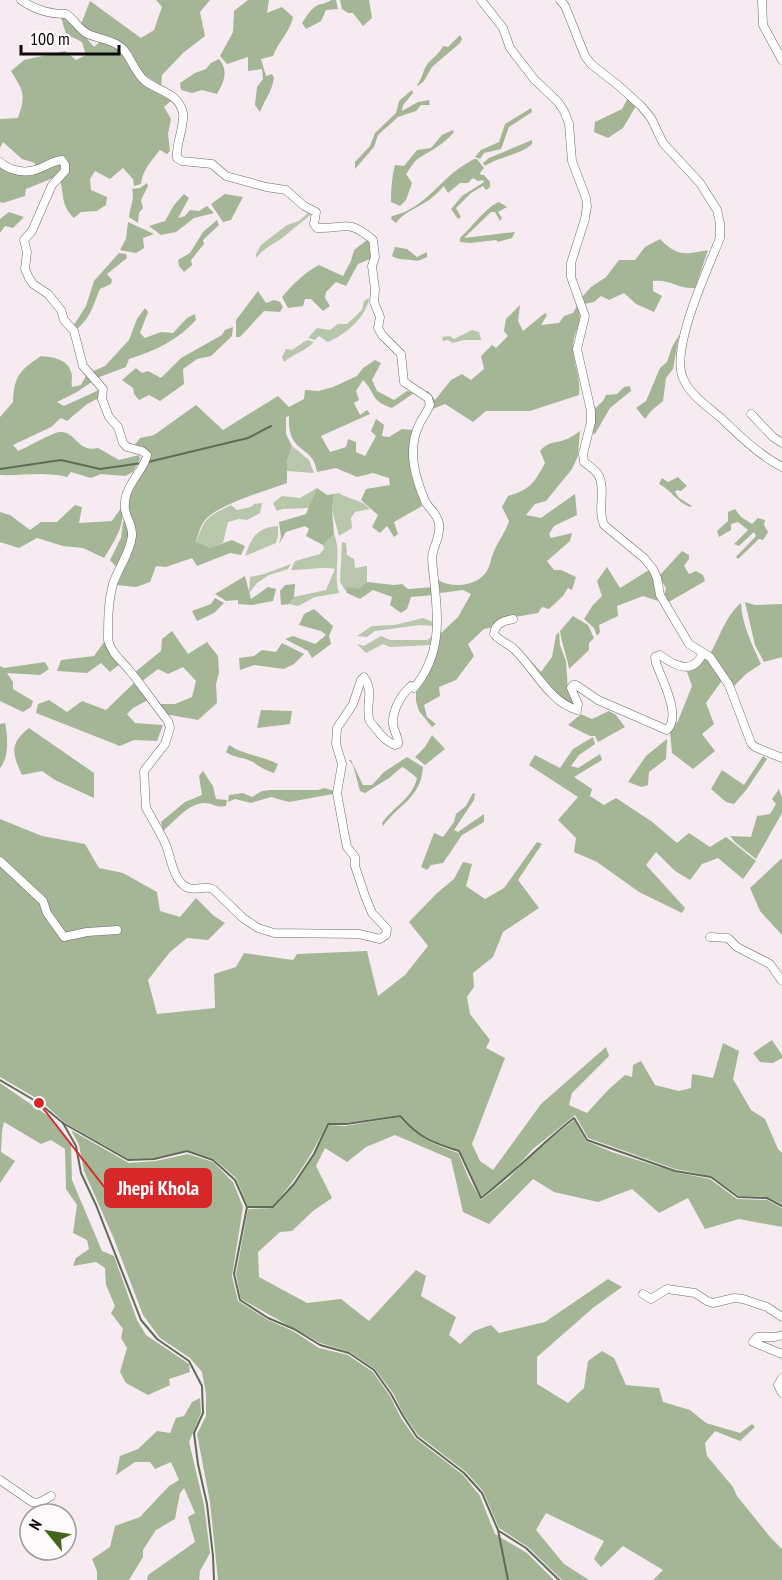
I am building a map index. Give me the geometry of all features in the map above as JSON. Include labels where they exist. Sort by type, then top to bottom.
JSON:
[{"type":"street","points":[[0,162],[9,170],[31,171],[62,160],[65,165],[65,171],[52,185],[32,231],[24,240],[27,252],[25,269],[33,284],[48,294],[61,310],[64,320],[74,331],[83,366],[103,389],[102,399],[109,417],[118,427],[123,443],[147,455],[147,461],[129,486],[126,497],[124,510],[132,527],[132,539],[113,585],[108,640],[110,649],[117,659],[128,669],[168,721],[170,728],[165,744],[144,771],[145,802],[166,845],[178,879],[189,888],[213,889],[243,918],[258,928],[274,933],[359,934],[381,939],[386,935],[387,929],[372,913],[368,904],[358,876],[355,857],[347,847],[342,826],[337,793],[342,764],[336,744],[336,728],[353,704],[364,677],[370,699],[370,722],[382,738],[395,745],[398,744],[399,740],[393,726],[394,712],[406,690],[411,686],[414,688],[424,673],[436,639],[438,614],[432,558],[440,536],[438,517],[428,506],[417,483],[413,467],[415,436],[430,405],[428,398],[404,382],[401,354],[378,328],[380,316],[374,302],[373,240],[355,226],[317,228],[314,224],[316,212],[304,206],[286,190],[226,176],[212,164],[182,161],[177,158],[176,152],[181,136],[180,126],[183,116],[182,109],[170,93],[145,81],[122,48],[114,43],[84,32],[66,14],[51,14],[31,8],[21,0]]},
{"type":"street","points":[[481,0],[502,28],[510,48],[534,79],[558,102],[569,124],[572,161],[587,206],[580,240],[572,263],[571,277],[585,316],[577,349],[591,411],[591,422],[583,454],[584,462],[598,473],[601,482],[601,519],[617,537],[644,558],[657,578],[660,595],[689,644],[714,662],[729,685],[751,743],[755,747],[782,758]]},
{"type":"street","points":[[560,0],[565,6],[585,56],[591,64],[620,86],[641,106],[651,118],[663,143],[700,183],[717,210],[720,238],[684,333],[679,359],[684,381],[702,402],[756,451],[782,467]]},
{"type":"street","points":[[762,0],[763,25],[781,57]]},
{"type":"street","points":[[751,414],[782,443]]},
{"type":"street","points":[[513,619],[502,621],[494,630],[494,634],[518,653],[537,677],[563,702],[577,710],[578,704],[571,688],[576,685],[598,700],[667,730],[673,723],[674,713],[656,663],[656,657],[660,655],[688,668],[694,665],[703,652]]},
{"type":"street","points":[[0,861],[43,901],[47,913],[64,937],[87,932],[117,930]]},
{"type":"street","points":[[710,937],[729,938],[737,947],[770,964],[782,981]]},
{"type":"street","points":[[643,1294],[651,1299],[656,1298],[667,1289],[695,1293],[713,1303],[734,1298],[743,1299],[767,1307],[782,1317]]},
{"type":"street","points":[[782,1335],[757,1337],[753,1342],[782,1354]]},
{"type":"street","points":[[782,1378],[778,1385],[782,1394]]},
{"type":"street","points":[[0,1480],[32,1502],[39,1503],[51,1496]]},
{"type":"green space","points":[[156,0],[210,0],[200,12],[205,36],[183,53],[162,75],[161,86],[140,72],[126,49],[87,30],[81,24],[90,1],[141,38],[154,30],[162,7]]},
{"type":"green space","points":[[248,0],[269,0],[267,13],[282,7],[293,17],[273,56],[261,59],[266,76],[272,74],[274,78],[260,112],[255,105],[257,87],[263,79],[262,69],[248,71],[248,57],[227,64],[220,56],[233,32],[234,11]]},
{"type":"green space","points":[[336,0],[338,9],[326,10],[321,21],[306,29],[302,23],[310,12],[316,6]]},
{"type":"green space","points":[[340,0],[369,0],[372,18],[363,26],[353,13],[342,9]]},
{"type":"green space","points":[[61,17],[70,19],[94,47],[102,40],[120,49],[133,70],[172,100],[164,107],[171,119],[168,134],[170,151],[167,154],[160,150],[145,170],[141,184],[134,186],[133,179],[123,168],[110,179],[95,171],[90,179],[91,190],[107,197],[106,205],[97,211],[81,212],[74,218],[64,200],[60,179],[66,171],[62,159],[35,169],[35,163],[22,159],[3,142],[0,148],[0,119],[18,118],[23,99],[21,89],[11,71],[24,60],[65,51],[76,60],[86,55],[82,42],[66,34]]},
{"type":"green space","points":[[460,35],[462,39],[460,43],[432,67],[424,81],[418,86],[429,62],[443,46],[448,47]]},
{"type":"green space","points":[[219,59],[225,72],[217,94],[202,90],[192,93],[181,90],[180,83]]},
{"type":"green space","points":[[412,90],[413,93],[403,105],[402,111],[418,102],[429,100],[430,105],[421,105],[416,111],[398,117],[378,135],[374,147],[355,169],[355,162],[370,146],[375,133],[396,113],[399,101]]},
{"type":"green space","points":[[628,98],[636,106],[623,128],[608,138],[594,132],[595,122],[622,109]]},
{"type":"green space","points":[[531,108],[532,112],[509,127],[501,149],[484,153],[480,159],[475,157],[481,150],[499,142],[505,124]]},
{"type":"green space","points":[[453,130],[454,132],[446,140],[417,159],[406,174],[412,183],[406,200],[400,206],[391,202],[395,165],[404,166],[417,150],[431,148],[442,135]]},
{"type":"green space","points":[[532,140],[532,144],[521,151],[485,166],[483,163],[489,158]]},
{"type":"green space","points":[[477,159],[484,168],[480,173],[490,182],[490,187],[486,190],[483,186],[471,193],[456,208],[461,217],[458,219],[451,209],[462,196],[484,182],[483,180],[478,181],[473,178],[468,183],[460,183],[448,193],[444,186],[431,198],[406,213],[396,223],[391,219],[392,216],[418,204],[454,172]]},
{"type":"green space","points":[[56,163],[62,165],[63,170],[53,178],[26,189],[25,196],[0,202],[0,165],[12,172]]},
{"type":"green space","points":[[147,183],[148,186],[141,200],[143,208],[139,213],[138,223],[129,217],[133,200],[132,189],[140,188]]},
{"type":"green space","points":[[184,194],[189,198],[178,218],[185,216],[190,210],[199,211],[207,206],[214,213],[194,218],[176,232],[161,235],[149,226],[165,221],[174,205]]},
{"type":"green space","points":[[225,194],[243,197],[231,220],[223,222],[211,204]]},
{"type":"green space","points":[[499,202],[507,207],[498,212],[502,218],[500,221],[495,212],[491,212],[464,238],[515,232],[512,238],[498,242],[496,240],[460,242],[460,238],[479,218]]},
{"type":"green space","points":[[310,211],[313,213],[256,258],[261,245],[287,225],[299,221]]},
{"type":"green space","points":[[9,212],[24,217],[13,228],[5,226],[0,233],[0,219]]},
{"type":"green space","points":[[217,220],[219,225],[203,240],[204,244],[191,260],[192,265],[184,272],[178,260],[190,253],[203,232]]},
{"type":"green space","points":[[128,222],[154,234],[143,238],[144,248],[136,253],[120,250],[126,239]]},
{"type":"green space","points":[[660,239],[671,249],[681,253],[708,250],[695,288],[665,281],[653,281],[653,291],[662,296],[654,312],[636,304],[624,293],[609,300],[601,296],[594,302],[584,304],[582,297],[591,287],[606,277],[619,260],[635,260],[645,247]]},
{"type":"green space","points":[[367,240],[372,245],[370,259],[358,264],[346,286],[336,282],[326,292],[325,298],[330,306],[323,311],[311,299],[305,299],[303,306],[288,308],[282,297],[299,279],[319,265],[343,276],[354,250]]},
{"type":"green space","points":[[395,247],[407,249],[417,257],[427,252],[427,257],[418,261],[398,259],[392,256]]},
{"type":"green space","points":[[119,253],[126,254],[127,258],[107,274],[112,280],[111,284],[100,289],[89,316],[76,330],[74,325],[86,306],[94,281]]},
{"type":"green space","points":[[258,291],[266,303],[274,300],[280,302],[283,307],[280,312],[264,311],[240,337],[236,337],[236,320]]},
{"type":"green space","points":[[369,298],[359,319],[342,335],[328,342],[319,336],[315,340],[308,338],[317,328],[330,330],[338,324],[347,324],[362,310],[364,301]]},
{"type":"green space","points":[[520,305],[518,321],[523,331],[545,313],[547,315],[541,325],[559,323],[564,316],[573,313],[577,306],[580,318],[573,347],[579,395],[530,411],[486,411],[473,422],[445,404],[430,410],[425,392],[428,391],[435,400],[451,380],[462,374],[471,380],[484,369],[481,356],[492,345],[496,348],[508,336],[504,331],[506,319]]},
{"type":"green space","points":[[145,308],[148,312],[140,333],[145,338],[161,332],[173,333],[187,318],[195,314],[196,320],[166,344],[129,359],[126,367],[97,378],[91,372],[105,366],[129,340],[137,319]]},
{"type":"green space","points":[[233,327],[232,336],[211,356],[197,359],[183,369],[184,384],[160,401],[149,395],[139,400],[133,388],[122,380],[136,368],[142,373],[148,371],[161,378],[181,358]]},
{"type":"green space","points":[[472,330],[479,332],[481,340],[464,340],[453,343],[448,340],[443,341],[442,337],[450,336],[454,339]]},
{"type":"green space","points":[[679,335],[673,369],[666,378],[663,401],[645,419],[636,408],[646,401],[660,368],[667,362]]},
{"type":"green space","points":[[307,340],[314,342],[284,362],[282,357],[286,349],[292,350]]},
{"type":"green space","points":[[41,356],[55,358],[67,364],[72,374],[72,387],[81,385],[87,374],[93,381],[57,402],[64,406],[99,390],[99,398],[87,404],[67,421],[61,418],[51,427],[13,445],[18,451],[55,433],[65,432],[81,445],[91,449],[98,448],[119,460],[139,455],[140,459],[133,472],[125,476],[101,474],[91,478],[71,472],[67,477],[42,474],[0,475],[0,417],[13,402],[19,374]]},
{"type":"green space","points":[[375,360],[381,363],[372,380],[377,391],[394,400],[407,391],[414,393],[392,408],[376,399],[363,380],[356,391],[359,400],[354,403],[360,415],[367,410],[370,414],[321,436],[330,452],[346,447],[348,439],[356,442],[356,452],[365,456],[376,436],[371,431],[376,419],[384,425],[382,436],[389,437],[402,429],[413,430],[411,474],[422,506],[394,522],[398,534],[394,537],[387,526],[380,533],[372,527],[378,515],[361,500],[366,489],[390,485],[389,478],[373,473],[357,477],[336,468],[317,472],[311,457],[292,438],[289,416],[286,417],[286,434],[292,446],[287,461],[287,483],[243,498],[221,509],[205,520],[199,531],[196,542],[210,548],[232,540],[245,546],[241,555],[230,553],[197,566],[192,558],[166,567],[156,566],[150,582],[136,587],[117,585],[131,554],[128,496],[150,460],[149,454],[133,447],[140,438],[154,435],[196,405],[223,430],[278,396],[289,407],[304,399],[305,390],[319,391],[333,387],[357,376],[363,368]]},
{"type":"green space","points":[[630,386],[631,391],[610,408],[595,434],[592,433],[593,410],[606,395],[617,394],[624,387]]},
{"type":"green space","points":[[580,431],[578,456],[572,469],[546,501],[535,504],[526,515],[541,518],[575,494],[577,515],[554,526],[549,534],[551,538],[572,533],[570,541],[547,561],[554,570],[561,570],[576,577],[572,590],[568,588],[549,609],[542,607],[538,613],[503,619],[494,627],[484,629],[468,644],[474,656],[456,680],[439,687],[440,696],[424,705],[427,717],[436,724],[432,727],[419,711],[416,689],[435,655],[441,633],[458,617],[471,594],[463,590],[440,593],[438,580],[458,585],[473,582],[484,575],[509,521],[502,507],[508,496],[522,491],[535,480],[545,463],[540,451]]},
{"type":"green space","points":[[292,446],[309,460],[314,473],[287,471],[287,461]]},
{"type":"green space","points":[[678,477],[687,486],[675,492],[679,498],[692,506],[690,507],[659,484],[662,478],[668,482]]},
{"type":"green space","points":[[317,488],[309,508],[277,511],[273,503],[282,496],[300,498]]},
{"type":"green space","points":[[317,488],[327,495],[334,494],[332,510],[334,534],[323,545],[306,536],[309,529],[305,526],[286,532],[279,544],[281,537],[279,522],[306,514]]},
{"type":"green space","points":[[339,493],[370,509],[355,512],[351,518],[352,528],[339,536],[332,510],[334,494]]},
{"type":"green space","points":[[262,503],[260,513],[247,520],[239,519],[228,522],[223,543],[210,548],[196,543],[205,523],[217,512],[231,505],[237,510]]},
{"type":"green space","points":[[75,505],[82,507],[79,523],[112,521],[121,508],[120,527],[104,558],[83,548],[63,546],[37,538],[19,548],[0,542],[0,512],[10,515],[30,530],[41,522],[57,522]]},
{"type":"green space","points":[[735,509],[741,517],[752,524],[758,518],[765,520],[764,525],[768,532],[763,540],[759,539],[738,559],[736,557],[756,536],[754,532],[739,546],[734,544],[748,530],[738,522],[731,524],[731,530],[719,537],[717,531],[728,521],[728,512]]},
{"type":"green space","points":[[125,521],[129,539],[118,569],[110,560],[121,538]]},
{"type":"green space","points":[[278,526],[276,543],[245,556],[250,544],[260,531]]},
{"type":"green space","points":[[334,534],[339,593],[315,597],[298,606],[289,604],[294,597],[326,590],[335,569],[291,570],[295,561],[320,554],[324,549],[323,545]]},
{"type":"green space","points":[[342,542],[346,543],[347,555],[354,559],[355,568],[367,566],[367,582],[359,590],[347,587],[347,593],[340,582]]},
{"type":"green space","points":[[682,551],[689,555],[684,566],[689,574],[696,571],[703,575],[705,581],[667,603],[664,596],[666,588],[659,576]]},
{"type":"green space","points":[[291,564],[288,569],[269,575],[257,583],[249,593],[250,577]]},
{"type":"green space","points":[[607,567],[620,588],[649,570],[658,601],[643,596],[617,606],[618,616],[599,625],[600,632],[597,636],[594,628],[584,619],[602,596],[597,581]]},
{"type":"green space","points":[[245,576],[251,599],[268,587],[276,589],[273,601],[252,605],[238,604],[238,600],[226,601],[215,594]]},
{"type":"green space","points":[[367,582],[402,584],[408,589],[434,587],[434,595],[411,597],[407,609],[401,613],[390,605],[392,597],[373,590],[360,599],[347,593],[347,587],[359,589]]},
{"type":"green space","points":[[295,584],[294,597],[289,604],[281,605],[280,591],[285,585]]},
{"type":"green space","points":[[215,598],[224,603],[214,613],[197,621],[192,611],[211,604]]},
{"type":"green space","points":[[745,602],[755,605],[782,604],[782,657],[764,662],[755,645]]},
{"type":"green space","points":[[741,603],[745,627],[761,664],[746,674],[732,688],[710,654],[727,620]]},
{"type":"green space","points":[[314,609],[333,626],[329,636],[331,644],[312,658],[308,651],[285,639],[293,636],[315,644],[326,635],[321,631],[299,625],[304,614]]},
{"type":"green space","points":[[573,616],[588,625],[594,638],[589,643],[589,650],[569,669],[560,631]]},
{"type":"green space","points":[[423,618],[435,623],[436,626],[420,625],[375,631],[367,637],[357,636],[372,626],[395,625]]},
{"type":"green space","points":[[172,631],[188,654],[207,642],[218,656],[217,703],[198,720],[165,714],[158,704],[175,704],[192,697],[196,681],[183,667],[168,674],[158,669],[141,682],[134,673],[161,651],[162,639]]},
{"type":"green space","points":[[559,632],[560,645],[566,661],[568,691],[575,702],[575,707],[564,702],[529,664],[531,661],[541,672],[552,657],[556,635]]},
{"type":"green space","points":[[435,634],[431,645],[390,647],[383,644],[366,653],[357,644],[364,646],[381,636],[390,640],[427,640]]},
{"type":"green space","points":[[104,642],[114,659],[120,664],[110,672],[101,663],[87,673],[57,671],[61,660],[94,656]]},
{"type":"green space","points":[[282,643],[304,654],[294,664],[284,669],[254,665],[240,670],[239,658],[254,656],[262,650],[276,652]]},
{"type":"green space","points":[[705,657],[710,660],[723,679],[706,703],[714,724],[702,734],[715,751],[693,769],[672,753],[670,731],[678,721],[692,686],[686,669]]},
{"type":"green space","points":[[45,662],[49,669],[40,675],[7,673],[13,682],[13,689],[33,701],[31,707],[23,712],[0,701],[0,666],[4,668]]},
{"type":"green space","points":[[135,682],[148,700],[127,714],[135,723],[163,725],[157,741],[134,740],[120,746],[36,713],[38,704],[49,700],[67,712],[82,701],[106,710]]},
{"type":"green space","points":[[261,710],[292,711],[290,724],[257,728]]},
{"type":"green space","points":[[609,711],[616,715],[625,727],[598,742],[595,736],[590,736],[568,725],[581,714],[592,719]]},
{"type":"green space","points":[[5,723],[6,753],[0,768],[0,724]]},
{"type":"green space","points":[[29,728],[94,773],[94,798],[55,780],[42,771],[22,775],[14,749],[18,739]]},
{"type":"green space","points":[[432,735],[445,749],[425,765],[415,757]]},
{"type":"green space","points":[[593,737],[595,744],[579,755],[571,766],[578,768],[600,754],[602,760],[574,777],[592,789],[590,796],[604,805],[616,798],[651,821],[677,843],[689,833],[710,847],[726,837],[756,861],[743,879],[718,858],[702,864],[690,880],[675,871],[656,852],[646,865],[685,908],[682,913],[639,892],[597,862],[574,852],[576,838],[558,820],[578,797],[529,765],[535,755],[560,768],[573,749]]},
{"type":"green space","points":[[667,739],[666,759],[649,772],[648,785],[642,787],[628,782],[646,756]]},
{"type":"green space","points":[[229,745],[278,764],[274,773],[250,760],[229,754],[226,752]]},
{"type":"green space","points":[[763,756],[767,759],[734,804],[726,802],[711,789],[722,770],[744,785]]},
{"type":"green space","points":[[407,757],[423,767],[421,778],[414,793],[383,826],[382,823],[411,792],[417,778],[402,767],[365,793],[360,791],[353,765],[349,760],[351,760],[363,785],[372,785],[384,772]]},
{"type":"green space","points":[[203,771],[213,786],[216,799],[227,800],[226,806],[197,804],[186,810],[163,831],[161,822],[185,802],[202,795],[199,776]]},
{"type":"green space","points":[[325,788],[334,791],[333,794],[289,802],[271,797],[251,803],[235,799],[228,802],[229,795],[243,793],[252,797],[262,791],[270,790]]},
{"type":"green space","points":[[779,789],[782,798],[782,813],[756,859],[730,836],[751,837],[757,816],[770,814],[776,804],[772,799]]},
{"type":"green space","points":[[473,793],[475,794],[474,800],[454,830],[458,832],[484,814],[484,822],[462,835],[443,863],[431,865],[427,870],[421,867],[434,833],[443,837],[454,822],[456,814],[466,806]]},
{"type":"green space","points":[[0,819],[42,836],[85,844],[99,868],[123,873],[157,892],[160,911],[180,917],[196,898],[214,916],[225,923],[208,940],[187,938],[170,952],[148,980],[157,1014],[215,1008],[214,974],[236,967],[244,953],[293,960],[297,954],[367,951],[378,996],[405,975],[428,946],[409,922],[454,879],[463,862],[472,864],[466,886],[485,899],[504,888],[537,842],[542,844],[518,880],[539,908],[503,932],[493,957],[473,973],[474,987],[467,997],[470,1014],[490,1040],[486,1048],[505,1058],[472,1144],[480,1161],[493,1170],[541,1104],[606,1047],[609,1056],[572,1093],[569,1105],[587,1113],[625,1075],[632,1077],[633,1065],[641,1061],[655,1085],[679,1091],[691,1088],[692,1074],[713,1078],[723,1043],[739,1051],[733,1079],[751,1110],[765,1119],[782,1153],[782,1204],[768,1197],[739,1196],[711,1176],[675,1169],[588,1138],[575,1115],[533,1149],[507,1177],[481,1196],[460,1151],[427,1137],[413,1128],[400,1115],[345,1123],[327,1123],[303,1167],[273,1206],[248,1206],[236,1178],[214,1159],[187,1150],[154,1158],[128,1159],[64,1122],[41,1101],[0,1077]]},
{"type":"green space","points":[[782,858],[782,935],[760,911],[750,888]]},
{"type":"green space","points":[[772,1040],[782,1058],[773,1063],[760,1062],[753,1053]]},
{"type":"green space","points":[[0,1083],[51,1118],[71,1143],[72,1180],[102,1251],[114,1256],[137,1320],[146,1335],[189,1364],[190,1372],[169,1379],[170,1385],[148,1395],[126,1383],[120,1372],[127,1348],[121,1338],[123,1329],[111,1313],[115,1306],[106,1285],[105,1268],[96,1262],[73,1266],[76,1258],[89,1249],[87,1240],[73,1233],[77,1205],[66,1189],[65,1149],[51,1140],[41,1144],[4,1122],[1,1152],[15,1161],[0,1183]]},
{"type":"green space","points":[[399,1117],[412,1130],[426,1139],[458,1153],[481,1200],[508,1179],[535,1151],[574,1120],[586,1141],[612,1152],[675,1172],[710,1179],[737,1199],[767,1200],[782,1208],[782,1227],[739,1219],[705,1229],[688,1198],[659,1213],[632,1189],[598,1202],[554,1192],[533,1179],[489,1224],[463,1212],[451,1159],[395,1135],[366,1147],[347,1162],[325,1148],[316,1166],[332,1198],[313,1211],[292,1231],[280,1232],[258,1252],[259,1277],[307,1303],[341,1299],[369,1321],[416,1270],[426,1276],[421,1296],[456,1317],[449,1335],[460,1344],[474,1331],[491,1325],[499,1333],[545,1322],[608,1279],[622,1287],[594,1307],[537,1357],[537,1384],[568,1403],[584,1388],[588,1361],[602,1351],[614,1358],[626,1385],[659,1388],[663,1402],[690,1410],[706,1423],[740,1433],[752,1424],[755,1427],[740,1441],[715,1431],[705,1443],[707,1456],[782,1549],[782,1580],[653,1580],[663,1570],[623,1546],[601,1567],[594,1559],[604,1541],[546,1513],[536,1530],[564,1564],[589,1580],[562,1580],[528,1547],[499,1528],[483,1491],[466,1472],[418,1435],[404,1415],[393,1393],[375,1369],[350,1352],[320,1343],[241,1299],[236,1274],[248,1209],[274,1208],[304,1170],[328,1125],[345,1126]]},
{"type":"green space","points":[[71,1130],[129,1163],[156,1161],[188,1154],[213,1162],[233,1182],[243,1207],[232,1276],[238,1301],[319,1348],[348,1355],[373,1372],[415,1438],[463,1475],[480,1496],[495,1534],[527,1553],[554,1580],[218,1580],[210,1502],[197,1434],[206,1416],[206,1394],[202,1372],[190,1358],[160,1338],[143,1315],[114,1239],[84,1171],[79,1145]]},
{"type":"green space","points":[[200,1398],[201,1413],[189,1442],[204,1505],[210,1553],[200,1571],[199,1580],[147,1580],[148,1575],[195,1542],[188,1517],[195,1513],[184,1488],[180,1493],[175,1519],[156,1530],[143,1550],[143,1557],[129,1580],[97,1580],[97,1571],[92,1559],[110,1547],[115,1526],[140,1517],[169,1486],[179,1480],[171,1462],[155,1469],[150,1462],[135,1462],[116,1475],[120,1456],[138,1449],[157,1431],[170,1433],[176,1418],[184,1416],[192,1402]]},
{"type":"waterway","points":[[148,462],[248,438],[271,426]]},
{"type":"waterway","points":[[0,469],[61,460],[100,469],[142,463]]},
{"type":"waterway","points":[[0,1080],[39,1103],[63,1123],[76,1146],[81,1173],[141,1320],[157,1339],[189,1361],[202,1386],[203,1413],[194,1433],[207,1504],[214,1580]]},
{"type":"waterway","points":[[247,1207],[273,1207],[294,1184],[314,1154],[328,1124],[346,1124],[400,1116],[413,1129],[427,1138],[459,1151],[481,1198],[574,1118],[587,1140],[675,1171],[711,1177],[738,1197],[767,1198],[782,1206]]},
{"type":"waterway","points":[[63,1123],[128,1160],[154,1159],[187,1151],[213,1160],[235,1180],[247,1207],[234,1274],[240,1300],[268,1318],[294,1329],[320,1345],[349,1353],[374,1370],[417,1437],[464,1473],[482,1493],[498,1530],[508,1580]]},
{"type":"waterway","points":[[499,1531],[526,1548],[559,1580]]},
{"type":"place","name":"Jhepi Khola","points":[[39,1103]]}]
